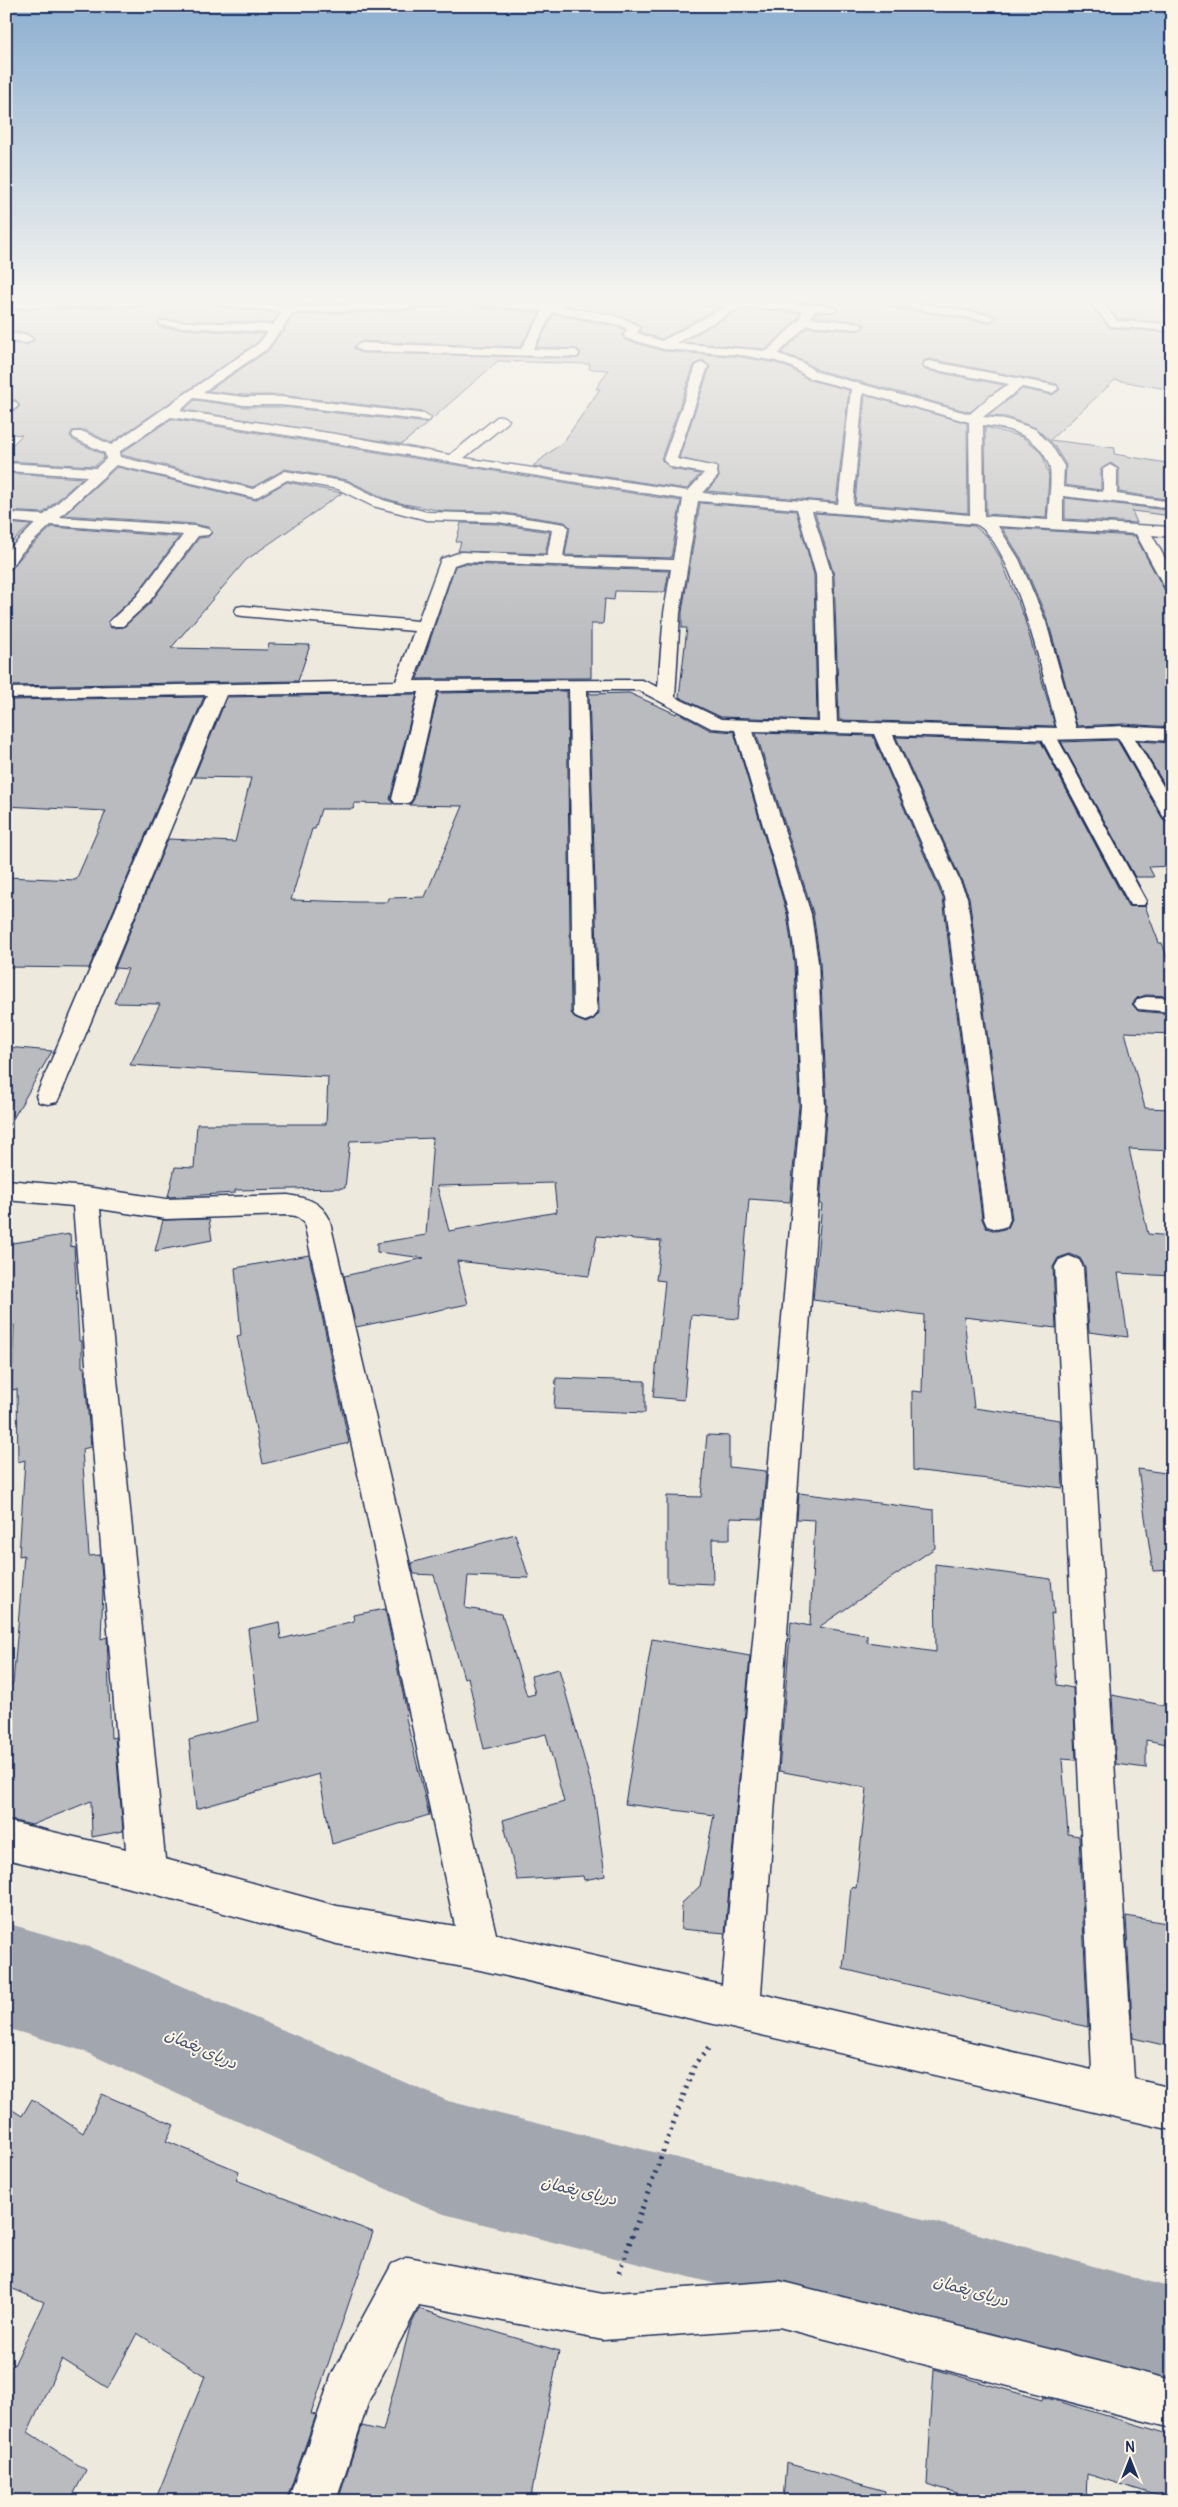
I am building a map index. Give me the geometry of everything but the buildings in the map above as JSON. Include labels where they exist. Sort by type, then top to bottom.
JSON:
[{"type":"street","points":[[6,564],[16,548],[100,473],[113,456],[162,418]]},
{"type":"street","points":[[202,418],[335,438],[454,460],[691,496],[1055,526],[1172,532]]},
{"type":"street","points":[[666,699],[672,613],[691,496],[711,476],[711,470],[676,464],[670,460],[684,418]]},
{"type":"street","points":[[845,508],[854,418]]},
{"type":"street","points":[[967,418],[1005,423],[1030,432],[1046,448],[1057,466],[1055,526]]},
{"type":"street","points":[[454,460],[502,420]]},
{"type":"street","points":[[974,420],[977,520]]},
{"type":"street","points":[[79,435],[113,456],[255,494],[285,475],[342,485],[378,503],[427,516],[498,518],[560,527],[554,560]]},
{"type":"street","points":[[6,467],[100,473]]},
{"type":"street","points":[[1110,469],[1110,498]]},
{"type":"street","points":[[1057,491],[1166,504]]},
{"type":"street","points":[[804,504],[806,519],[824,575],[828,726]]},
{"type":"street","points":[[6,517],[199,532],[143,599],[116,622]]},
{"type":"street","points":[[977,520],[989,524],[1011,559],[1038,622],[1068,733]]},
{"type":"street","points":[[1141,530],[1172,586]]},
{"type":"street","points":[[403,686],[447,562],[451,559],[554,560],[680,565]]},
{"type":"street","points":[[243,611],[423,627]]},
{"type":"street","points":[[578,685],[585,1013]]},
{"type":"street","points":[[9,696],[219,689],[642,685],[718,724],[1047,734],[1123,732],[1172,735]]},
{"type":"street","points":[[402,799],[429,686]]},
{"type":"street","points":[[48,1096],[219,689]]},
{"type":"street","points":[[740,2009],[813,1106],[807,962],[800,914],[742,724]]},
{"type":"street","points":[[881,728],[956,897],[997,1219]]},
{"type":"street","points":[[1123,732],[1172,816]]},
{"type":"street","points":[[1047,734],[1137,901]]},
{"type":"street","points":[[1146,1004],[1172,1006]]},
{"type":"street","points":[[6,1190],[86,1197],[166,1209],[288,1205],[302,1207],[316,1218],[480,1950]]},
{"type":"street","points":[[86,1197],[147,1873]]},
{"type":"street","points":[[1069,1267],[1114,2096]]},
{"type":"street","points":[[6,1840],[147,1873],[337,1925],[480,1950],[1172,2109]]},
{"type":"street","points":[[312,2501],[349,2391],[408,2280],[603,2318],[779,2304],[1172,2404]]},
{"type":"path","points":[[603,2318],[695,2064]]},
{"type":"waterway","name":"دریای پغمان","points":[[6,1975],[93,2001],[444,2157],[939,2282],[1172,2349]]}]
